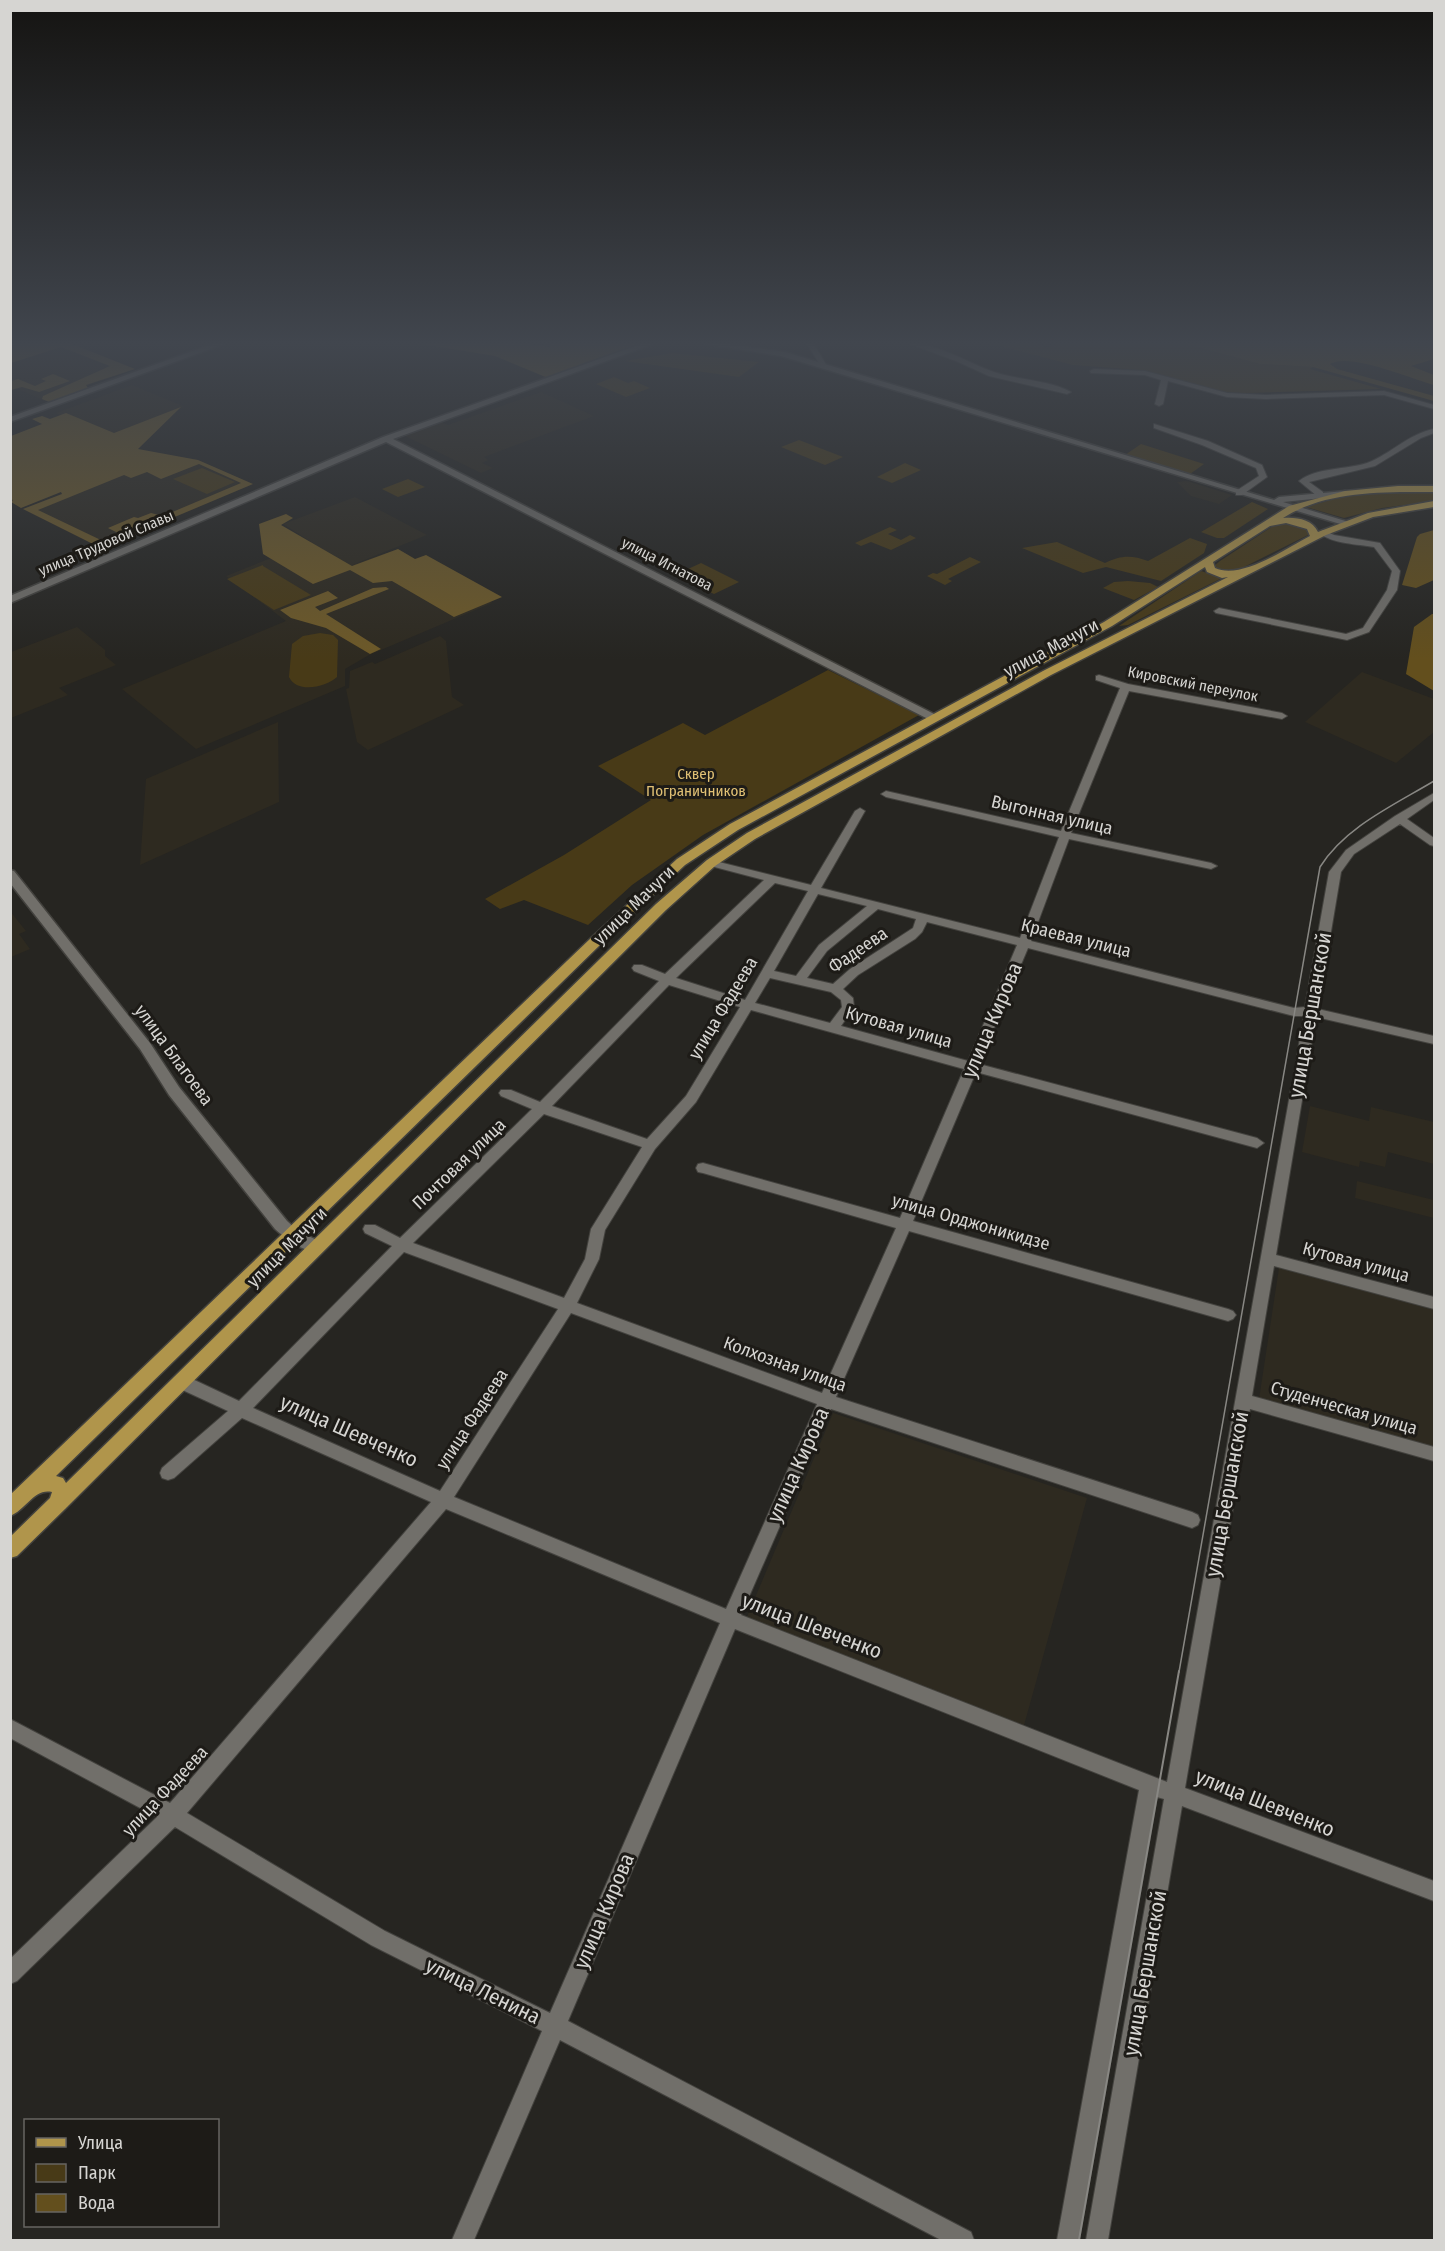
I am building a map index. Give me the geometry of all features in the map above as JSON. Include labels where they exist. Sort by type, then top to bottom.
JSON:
[{"type":"main road","name":"улица Мачуги","points":[[10,1508],[681,862],[734,827],[1108,624],[1292,508],[1364,489],[1434,489]]},
{"type":"main road","name":"улица Мачуги","points":[[10,1550],[661,907],[711,863],[817,799],[1047,673],[1319,535],[1347,523],[1402,509],[1434,504]]},
{"type":"main road","points":[[1252,532],[1279,520],[1296,521],[1311,527],[1319,535]]},
{"type":"main road","points":[[1208,560],[1210,570],[1222,575],[1254,568]]},
{"type":"main road","points":[[31,1490],[45,1483],[57,1484],[61,1492],[58,1503]]},
{"type":"street","name":"улица Трудовой Славы","points":[[10,600],[363,449]]},
{"type":"street","name":"улица Игнатова","points":[[406,449],[934,718]]},
{"type":"street","points":[[1096,449],[1347,523]]},
{"type":"street","points":[[1218,449],[1259,467],[1263,477],[1239,493]]},
{"type":"street","points":[[1320,495],[1303,481],[1315,476],[1371,464],[1397,449]]},
{"type":"street","points":[[1261,499],[1293,499],[1342,493]]},
{"type":"street","points":[[1261,499],[1278,509],[1276,516]]},
{"type":"street","points":[[1219,611],[1347,637],[1366,630],[1392,590],[1396,571],[1377,546],[1319,535]]},
{"type":"street","name":"Кировский переулок","points":[[1099,678],[1126,687],[1282,716]]},
{"type":"street","name":"улица Кирова","points":[[463,2241],[730,1619],[972,1068],[1126,687]]},
{"type":"street","name":"Выгонная улица","points":[[886,794],[1211,866]]},
{"type":"street","name":"улица Бершанской","points":[[1097,2241],[1335,872],[1350,852],[1434,796]]},
{"type":"street","name":"улица Фадеева","points":[[10,1974],[173,1815],[444,1498],[568,1306],[592,1259],[598,1229],[650,1145],[691,1099],[750,1006],[860,811]]},
{"type":"street","points":[[1399,818],[1434,843]]},
{"type":"street","name":"Краевая улица","points":[[711,863],[1294,1011],[1310,1011],[1434,1040]]},
{"type":"street","name":"улица Благоева","points":[[10,874],[146,1046],[174,1091],[281,1226],[292,1235],[317,1247]]},
{"type":"street","name":"Почтовая улица","points":[[168,1473],[240,1410],[667,980],[772,879]]},
{"type":"street","points":[[800,980],[808,964],[848,925],[875,906]]},
{"type":"street","name":"Фадеева","points":[[767,974],[835,989],[854,972],[911,936],[918,929],[922,918]]},
{"type":"street","name":"Кутовая улица","points":[[638,968],[667,980],[750,1006],[972,1068],[1257,1143]]},
{"type":"street","points":[[833,1028],[848,1007],[847,998],[835,989]]},
{"type":"street","points":[[506,1093],[542,1108],[650,1145]]},
{"type":"street","name":"улица Орджоникидзе","points":[[703,1167],[1228,1315]]},
{"type":"street","name":"Колхозная улица","points":[[370,1229],[402,1245],[827,1401],[1192,1520]]},
{"type":"street","name":"Кутовая улица","points":[[1267,1258],[1434,1303]]},
{"type":"street","name":"улица Шевченко","points":[[182,1382],[240,1410],[730,1619],[1312,1849],[1434,1891]]},
{"type":"street","name":"Студенческая улица","points":[[1243,1400],[1434,1455]]},
{"type":"street","name":"улица Ленина","points":[[10,1728],[173,1815],[378,1938],[555,2026],[963,2241]]},
{"type":"street","name":"улица Бершанской","points":[[1068,2241],[1150,1784]]},
{"type":"shaded area","points":[[11,449],[138,449],[198,460],[253,484],[101,548],[23,509],[62,494],[61,492],[21,508],[10,499]],"holes":[[[199,464],[241,483],[163,516],[151,513],[138,518],[134,517],[108,528],[122,535],[105,542],[38,510],[124,475],[131,478],[147,472],[161,479]]]},
{"type":"shaded area","points":[[432,449],[505,449],[484,457],[488,460],[482,463],[493,468],[481,473]]},
{"type":"shaded area","points":[[163,454],[198,460],[253,484],[101,548],[23,509]]},
{"type":"shaded area","points":[[1187,481],[1232,495],[1219,504],[1191,496],[1177,482]]},
{"type":"shaded area","points":[[355,497],[427,535],[352,565],[398,549],[492,603],[369,655],[345,669],[345,686],[196,749],[122,689],[286,621],[226,576],[311,542],[283,524]]},
{"type":"shaded area","points":[[286,514],[293,518],[281,525],[352,566],[398,549],[415,559],[426,555],[502,597],[454,617],[392,581],[373,583],[350,570],[313,584],[263,554],[259,524]]},
{"type":"shaded area","points":[[386,587],[389,589],[326,614],[381,649],[370,654],[326,628],[291,618],[280,610],[328,591],[338,598],[315,607],[320,611],[373,588]]},
{"type":"shaded area","points":[[77,627],[105,650],[105,656],[116,665],[59,688],[68,695],[11,718],[11,652]]},
{"type":"shaded area","points":[[440,636],[446,641],[452,697],[464,705],[368,750],[357,742],[346,689],[349,688],[350,671],[372,662],[375,664]]},
{"type":"shaded area","points":[[1362,672],[1434,699],[1434,732],[1396,763],[1305,722]]},
{"type":"shaded area","points":[[278,722],[279,802],[140,865],[146,779]]},
{"type":"shaded area","points":[[10,911],[26,931],[19,934],[30,949],[11,957]]},
{"type":"shaded area","points":[[1310,1106],[1369,1121],[1371,1107],[1434,1122],[1434,1164],[1388,1152],[1385,1167],[1360,1161],[1359,1167],[1302,1152]]},
{"type":"shaded area","points":[[1357,1181],[1434,1200],[1434,1218],[1355,1198]]},
{"type":"shaded area","points":[[1279,1268],[1434,1310],[1434,1449],[1259,1399]]},
{"type":"shaded area","points":[[833,1413],[1087,1498],[1023,1729],[744,1624]]},
{"type":"green space","points":[[786,449],[822,449],[843,457],[825,465]]},
{"type":"green space","points":[[1134,449],[1157,449],[1204,464],[1190,474],[1125,455]]},
{"type":"green space","points":[[905,463],[921,470],[892,483],[877,477]]},
{"type":"green space","points":[[202,468],[235,482],[207,494],[173,479]]},
{"type":"green space","points":[[408,479],[425,487],[398,497],[382,489]]},
{"type":"green space","points":[[1400,490],[1434,492],[1434,501],[1382,508],[1344,518],[1306,507],[1352,494]]},
{"type":"green space","points":[[1252,502],[1268,509],[1224,538],[1201,532]]},
{"type":"green space","points":[[1290,523],[1306,528],[1310,534],[1236,571],[1229,572],[1214,568],[1220,561],[1276,524]]},
{"type":"green space","points":[[890,527],[897,530],[888,534],[901,540],[910,535],[916,538],[891,550],[871,542],[861,546],[855,543]]},
{"type":"green space","points":[[1190,538],[1207,544],[1204,553],[1161,581],[1106,567],[1083,573],[1022,548],[1057,542],[1105,563],[1126,557],[1148,561]]},
{"type":"green space","points":[[970,557],[981,562],[948,579],[952,581],[945,585],[927,576],[937,574]]},
{"type":"green space","points":[[701,563],[739,582],[714,594],[675,575]]},
{"type":"green space","points":[[263,565],[311,595],[274,610],[227,579]]},
{"type":"green space","points":[[1201,571],[1222,578],[1128,625],[1119,626]]},
{"type":"green space","points":[[1114,582],[1150,583],[1158,587],[1134,600],[1103,588]]},
{"type":"green space","points":[[320,633],[333,635],[338,640],[337,677],[319,686],[298,686],[289,677],[292,644],[303,636]]},
{"type":"green space","name":"Сквер Пограничников","points":[[828,670],[919,715],[703,835],[632,885],[588,925],[524,900],[500,909],[485,899],[564,855],[651,800],[598,766],[683,723],[705,735]]},
{"type":"water","points":[[1434,530],[1434,580],[1416,588],[1402,585],[1417,537]]},
{"type":"water","points":[[1434,614],[1434,691],[1406,674],[1414,627]]},
{"type":"tram line","points":[[1179,1672],[1320,867],[1343,840],[1371,818],[1434,781]]},
{"type":"tram line","points":[[1079,2240],[1179,1671]]}]
